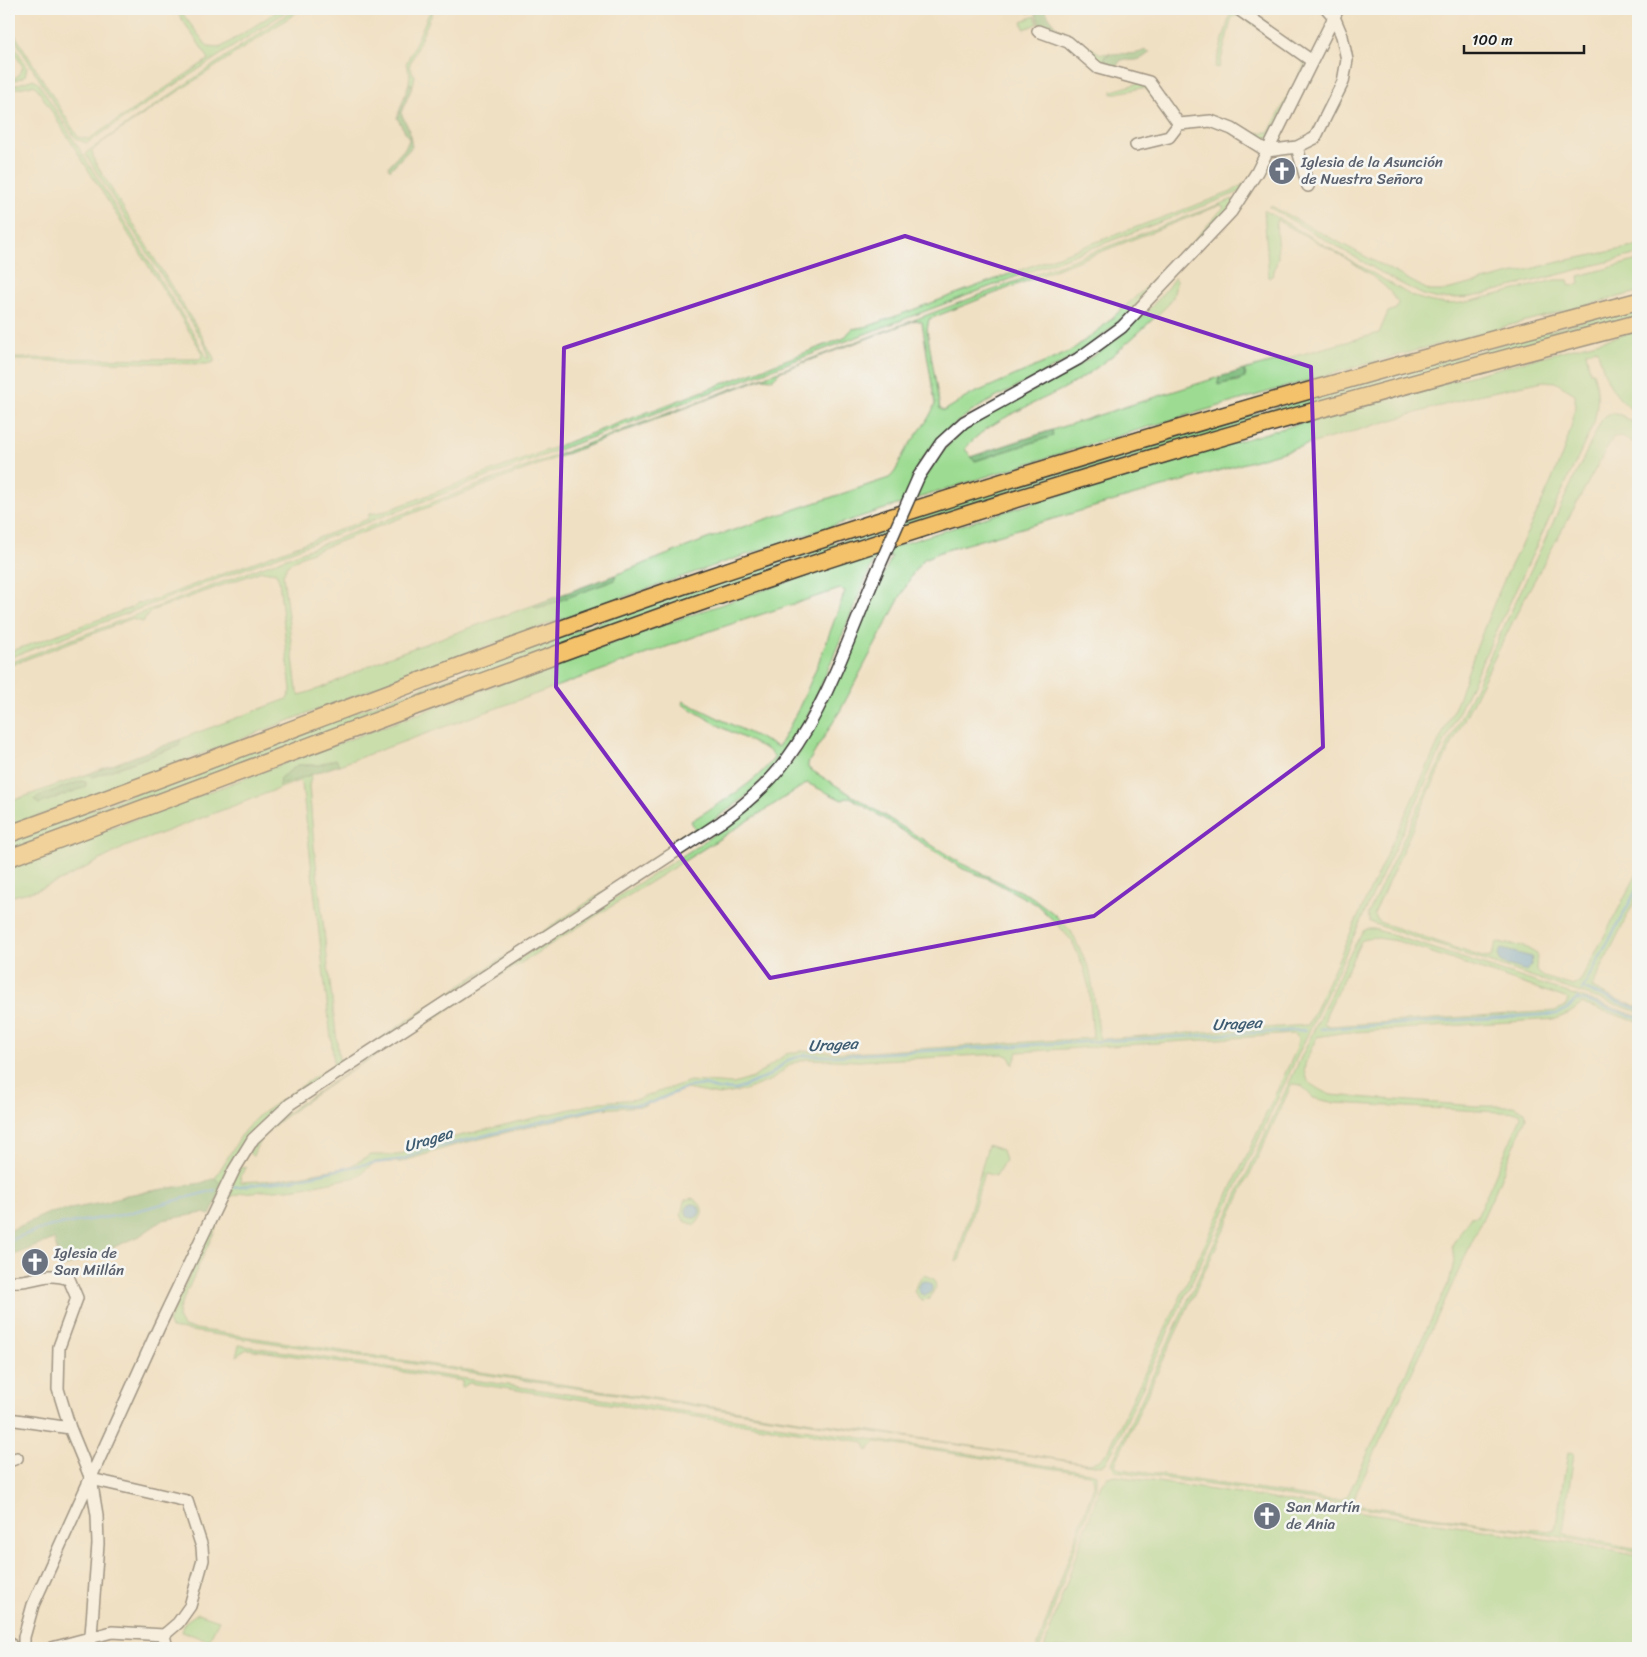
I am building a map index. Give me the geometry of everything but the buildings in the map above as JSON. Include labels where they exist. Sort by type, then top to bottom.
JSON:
[{"type":"highway","points":[[9,834],[528,641],[842,533],[1058,464],[1250,406],[1421,358],[1638,301]]},
{"type":"highway","points":[[9,858],[540,660],[700,603],[865,548],[1063,485],[1256,428],[1638,323]]},
{"type":"street","points":[[1238,9],[1312,61]]},
{"type":"street","points":[[24,1648],[24,1637],[33,1606],[159,1327],[234,1170],[253,1139],[265,1125],[290,1104],[721,822],[754,796],[787,760],[806,729],[919,476],[942,443],[964,422],[1078,359],[1122,327],[1231,212],[1247,190],[1267,151],[1312,61],[1333,12]]},
{"type":"street","points":[[1136,145],[1169,137],[1179,124],[1211,121],[1232,129],[1267,151],[1297,147],[1315,138],[1343,82],[1347,60],[1342,36],[1333,12]]},
{"type":"street","points":[[1038,31],[1068,42],[1098,68],[1149,82],[1179,124]]},
{"type":"street","points":[[1297,147],[1308,186]]},
{"type":"street","points":[[9,1281],[17,1282],[55,1274],[69,1280],[77,1298],[59,1347],[58,1389],[70,1428],[91,1479],[97,1514],[98,1544],[90,1648]]},
{"type":"street","points":[[9,1419],[70,1428]]},
{"type":"street","points":[[52,1648],[91,1636],[112,1632],[164,1635],[178,1623],[190,1606],[203,1560],[202,1547],[187,1501],[91,1479]]},
{"type":"street","points":[[164,1635],[167,1648]]},
{"type":"street","points":[[9,1642],[12,1648]]},
{"type":"highlighted area","points":[[905,236],[1311,367],[1323,747],[1094,916],[770,978],[556,687],[564,348]]},
{"type":"green space","points":[[175,9],[179,9],[208,47],[220,48],[281,9],[290,9],[87,143],[78,140],[74,136],[9,30],[9,25],[78,137],[89,139],[209,59]]},
{"type":"green space","points":[[295,9],[302,9],[104,141],[92,151],[95,162],[199,331],[214,358],[214,362],[207,364],[9,360],[9,358],[201,359],[202,352],[37,88],[33,85],[9,90],[9,87],[34,79],[39,84],[207,358],[210,359],[205,345],[86,155],[87,152]]},
{"type":"green space","points":[[431,9],[434,9],[409,66],[415,76],[413,85],[409,83],[410,74],[406,64]]},
{"type":"green space","points":[[1026,9],[1045,10],[1055,26],[1064,31],[1054,35],[1041,28],[1035,11],[1028,13]]},
{"type":"green space","points":[[1241,13],[1307,63],[1269,139],[1248,135],[1234,127],[1236,125],[1254,133],[1269,132],[1304,66],[1303,61],[1240,15],[1232,17],[1219,68],[1215,67],[1230,15]]},
{"type":"green space","points":[[1035,16],[1038,24],[1024,29],[1022,21]]},
{"type":"green space","points":[[1064,31],[1101,54],[1110,53],[1104,57],[1107,65],[1095,60],[1054,35]]},
{"type":"green space","points":[[9,37],[27,67],[25,76],[9,83],[9,80],[18,76],[23,67],[9,43]]},
{"type":"green space","points":[[1145,50],[1150,52],[1143,58],[1121,60],[1116,67],[1107,65],[1104,57],[1114,54],[1135,53]]},
{"type":"green space","points":[[409,83],[413,85],[401,113],[409,129],[412,147],[390,170],[388,167],[403,150],[409,139],[397,118]]},
{"type":"green space","points":[[1140,83],[1148,87],[1162,105],[1159,106],[1146,89],[1142,88],[1112,94],[1112,91]]},
{"type":"green space","points":[[1245,183],[1240,192],[9,658],[9,652],[133,607],[136,603],[148,602],[368,519],[369,514],[386,511],[844,338],[852,329],[869,326],[1231,192]]},
{"type":"green space","points":[[1233,199],[1234,203],[1131,311],[1093,343],[1069,359],[993,399],[969,414],[947,431],[927,452],[911,479],[927,475],[939,456],[952,441],[979,419],[1064,374],[1117,338],[1149,310],[1175,277],[1177,281],[1173,297],[1168,305],[1113,355],[1077,381],[1017,411],[975,438],[965,449],[975,461],[1052,436],[1052,430],[1219,377],[1218,384],[1238,381],[1246,375],[1244,370],[1379,333],[1388,312],[1396,309],[1398,303],[1390,292],[1377,280],[1344,257],[1276,220],[1278,257],[1273,275],[1269,278],[1264,210],[1410,295],[1438,303],[1468,302],[1555,280],[1568,280],[1570,286],[1580,284],[1579,276],[1638,260],[1638,292],[1349,369],[1205,410],[918,498],[775,545],[493,644],[9,827],[9,802],[88,774],[93,777],[178,746],[181,739],[287,699],[291,691],[279,580],[276,573],[262,571],[151,611],[143,622],[131,619],[9,666],[9,663]],"holes":[[[1221,205],[1224,207],[1174,262],[1100,329],[1069,352],[970,395],[944,411],[940,409],[927,330],[929,319]],[[916,320],[922,322],[935,404],[929,417],[889,478],[707,539],[615,575],[615,580],[536,608],[534,605],[388,657],[324,687],[300,695],[297,690],[283,575],[287,565],[302,556],[763,378],[773,379],[781,371]]]},
{"type":"green space","points":[[1271,206],[1430,291],[1442,291],[1563,261],[1638,246],[1638,254],[1472,297],[1439,299],[1423,295],[1394,280],[1269,207]]},
{"type":"green space","points":[[1638,306],[1638,317],[1061,480],[9,852],[9,840],[624,613],[1058,469]]},
{"type":"green space","points":[[1638,331],[1638,372],[1635,382],[1638,395],[1638,415],[1615,393],[1607,379],[1597,349],[1586,352],[1590,372],[1593,372],[1597,391],[1594,423],[1106,1463],[1101,1466],[171,1328],[168,1322],[239,1168],[247,1167],[240,1176],[241,1182],[275,1180],[348,1167],[371,1155],[398,1155],[430,1143],[600,1102],[638,1099],[690,1081],[733,1084],[753,1078],[786,1054],[800,1051],[851,1053],[1093,1038],[1089,988],[1083,966],[1072,941],[1036,904],[987,878],[963,869],[850,797],[842,800],[807,783],[335,1081],[273,1127],[260,1141],[253,1157],[249,1153],[261,1134],[295,1107],[536,948],[690,851],[731,822],[759,798],[798,755],[814,726],[892,556],[873,562],[812,707],[797,735],[765,777],[743,799],[673,849],[287,1101],[252,1133],[223,1186],[215,1178],[244,1131],[258,1116],[334,1064],[302,784],[299,781],[125,847],[64,879],[37,890],[9,897],[9,866],[518,677],[688,616],[923,537],[1279,429]],"holes":[[[1543,381],[1555,382],[1575,394],[1574,413],[1560,460],[1537,513],[1498,593],[1458,700],[1308,1025],[1100,1039],[1090,970],[1071,931],[1054,914],[1032,897],[962,864],[808,768],[808,763],[840,711],[913,573],[924,559],[943,551],[1478,395]],[[840,589],[845,591],[807,690],[778,747],[683,701],[682,704],[725,729],[768,750],[775,757],[767,767],[747,785],[691,821],[695,829],[638,869],[344,1062],[339,1059],[314,846],[309,786],[312,774],[280,785],[280,778],[298,765],[319,765],[336,759],[339,765],[716,629]],[[1294,1034],[1298,1039],[1296,1050],[1110,1447],[1102,1458],[1093,1462],[1083,1463],[183,1327],[178,1318],[179,1309],[230,1197],[241,1193],[298,1188],[357,1177],[375,1162],[401,1162],[452,1146],[601,1109],[643,1106],[686,1089],[719,1095],[743,1091],[772,1080],[791,1064],[807,1059],[859,1061],[1003,1054],[1009,1057],[1013,1065],[1018,1052]]]},
{"type":"green space","points":[[1244,370],[1245,378],[1218,385],[1219,377]]},
{"type":"green space","points":[[1612,413],[1621,415],[1638,426],[1638,445],[1622,436],[1613,437],[1523,601],[1439,770],[1374,914],[1379,922],[1485,958],[1491,957],[1497,942],[1525,947],[1537,954],[1536,971],[1544,977],[1573,986],[1581,980],[1638,872],[1638,894],[1592,987],[1608,996],[1638,1007],[1638,1012],[1383,927],[1370,922],[1368,914],[1602,419]]},
{"type":"green space","points":[[1052,430],[1053,436],[975,461],[970,457]]},
{"type":"green space","points":[[615,575],[615,580],[545,606],[536,608],[534,605]]},
{"type":"green space","points":[[181,739],[178,746],[93,777],[88,774]]},
{"type":"green space","points":[[336,759],[339,765],[279,786],[280,778],[298,765],[319,765]]},
{"type":"green space","points":[[81,781],[86,782],[86,787],[39,804],[34,800],[38,796]]},
{"type":"green space","points":[[1366,929],[1374,929],[1638,1016],[1638,1022],[1582,1004],[1570,1013],[1556,1019],[1340,1033],[1317,1037],[1308,1056],[1304,1071],[1306,1078],[1311,1083],[1331,1095],[1476,1106],[1513,1106],[1525,1111],[1526,1118],[1494,1194],[1354,1498],[1355,1504],[1518,1529],[1555,1531],[1568,1452],[1574,1453],[1563,1532],[1568,1535],[1638,1549],[1638,1552],[1551,1535],[1115,1471],[1112,1463],[1346,961],[1362,932]],"holes":[[[1371,937],[1397,941],[1568,999],[1566,1006],[1555,1011],[1329,1026],[1324,1023],[1327,1013],[1361,941]],[[1292,1084],[1301,1085],[1313,1098],[1335,1103],[1520,1113],[1521,1117],[1477,1216],[1470,1217],[1452,1245],[1454,1261],[1450,1280],[1348,1495],[1341,1500],[1331,1500],[1120,1469],[1115,1465],[1119,1455]]]},
{"type":"green space","points":[[988,1145],[1002,1150],[1005,1160],[996,1176],[984,1173],[959,1261],[956,1262]]},
{"type":"green space","points":[[215,1178],[223,1186],[210,1215],[203,1213],[163,1220],[138,1237],[62,1268],[54,1239],[9,1257],[9,1231],[49,1213],[107,1202],[126,1195],[201,1183]]},
{"type":"green space","points":[[692,1198],[699,1204],[702,1210],[701,1217],[695,1225],[684,1221],[681,1214],[684,1201]]},
{"type":"green space","points":[[924,1275],[934,1279],[936,1287],[929,1299],[921,1300],[914,1292],[918,1280]]},
{"type":"green space","points":[[239,1345],[1090,1472],[1096,1474],[1096,1487],[1040,1648],[1037,1648],[1094,1485],[1093,1478],[1089,1474],[876,1442],[868,1451],[864,1442],[469,1383],[462,1388],[462,1381],[247,1349],[236,1356]]},
{"type":"green space","points":[[1117,1476],[1578,1544],[1638,1556],[1638,1648],[1044,1648],[1101,1484],[1107,1477]]},
{"type":"green space","points":[[198,1613],[219,1620],[209,1640],[182,1632],[185,1622]]},
{"type":"water","points":[[1501,949],[1532,957],[1531,966],[1527,971],[1501,963],[1498,955]]},
{"type":"water","points":[[690,1204],[696,1204],[700,1211],[696,1218],[690,1218],[686,1214],[686,1208]]},
{"type":"water","points":[[925,1281],[930,1283],[932,1288],[930,1293],[925,1295],[920,1293],[918,1288],[920,1283]]},
{"type":"waterway","name":"Uragea","points":[[1582,990],[1638,887]]},
{"type":"waterway","points":[[1584,989],[1638,1009]]},
{"type":"waterway","name":"Uragea","points":[[1320,1029],[1557,1014],[1567,1009],[1578,998]]},
{"type":"waterway","points":[[1577,1000],[1586,1001],[1638,1018]]},
{"type":"waterway","name":"Uragea","points":[[233,1187],[291,1180],[361,1165],[404,1159],[422,1151],[613,1104],[635,1105],[653,1102],[688,1087],[704,1085],[717,1089],[736,1090],[770,1075],[788,1060],[805,1055],[831,1056],[1305,1030]]},
{"type":"waterway","name":"Uragea","points":[[9,1240],[51,1226],[121,1215],[215,1190]]},
{"type":"place","name":"Iglesia de la Asunción de Nuestra Señora","points":[[1282,171]]},
{"type":"place","name":"Iglesia de San Millán","points":[[35,1262]]},
{"type":"place","name":"San Martín de Ania","points":[[1267,1516]]}]
